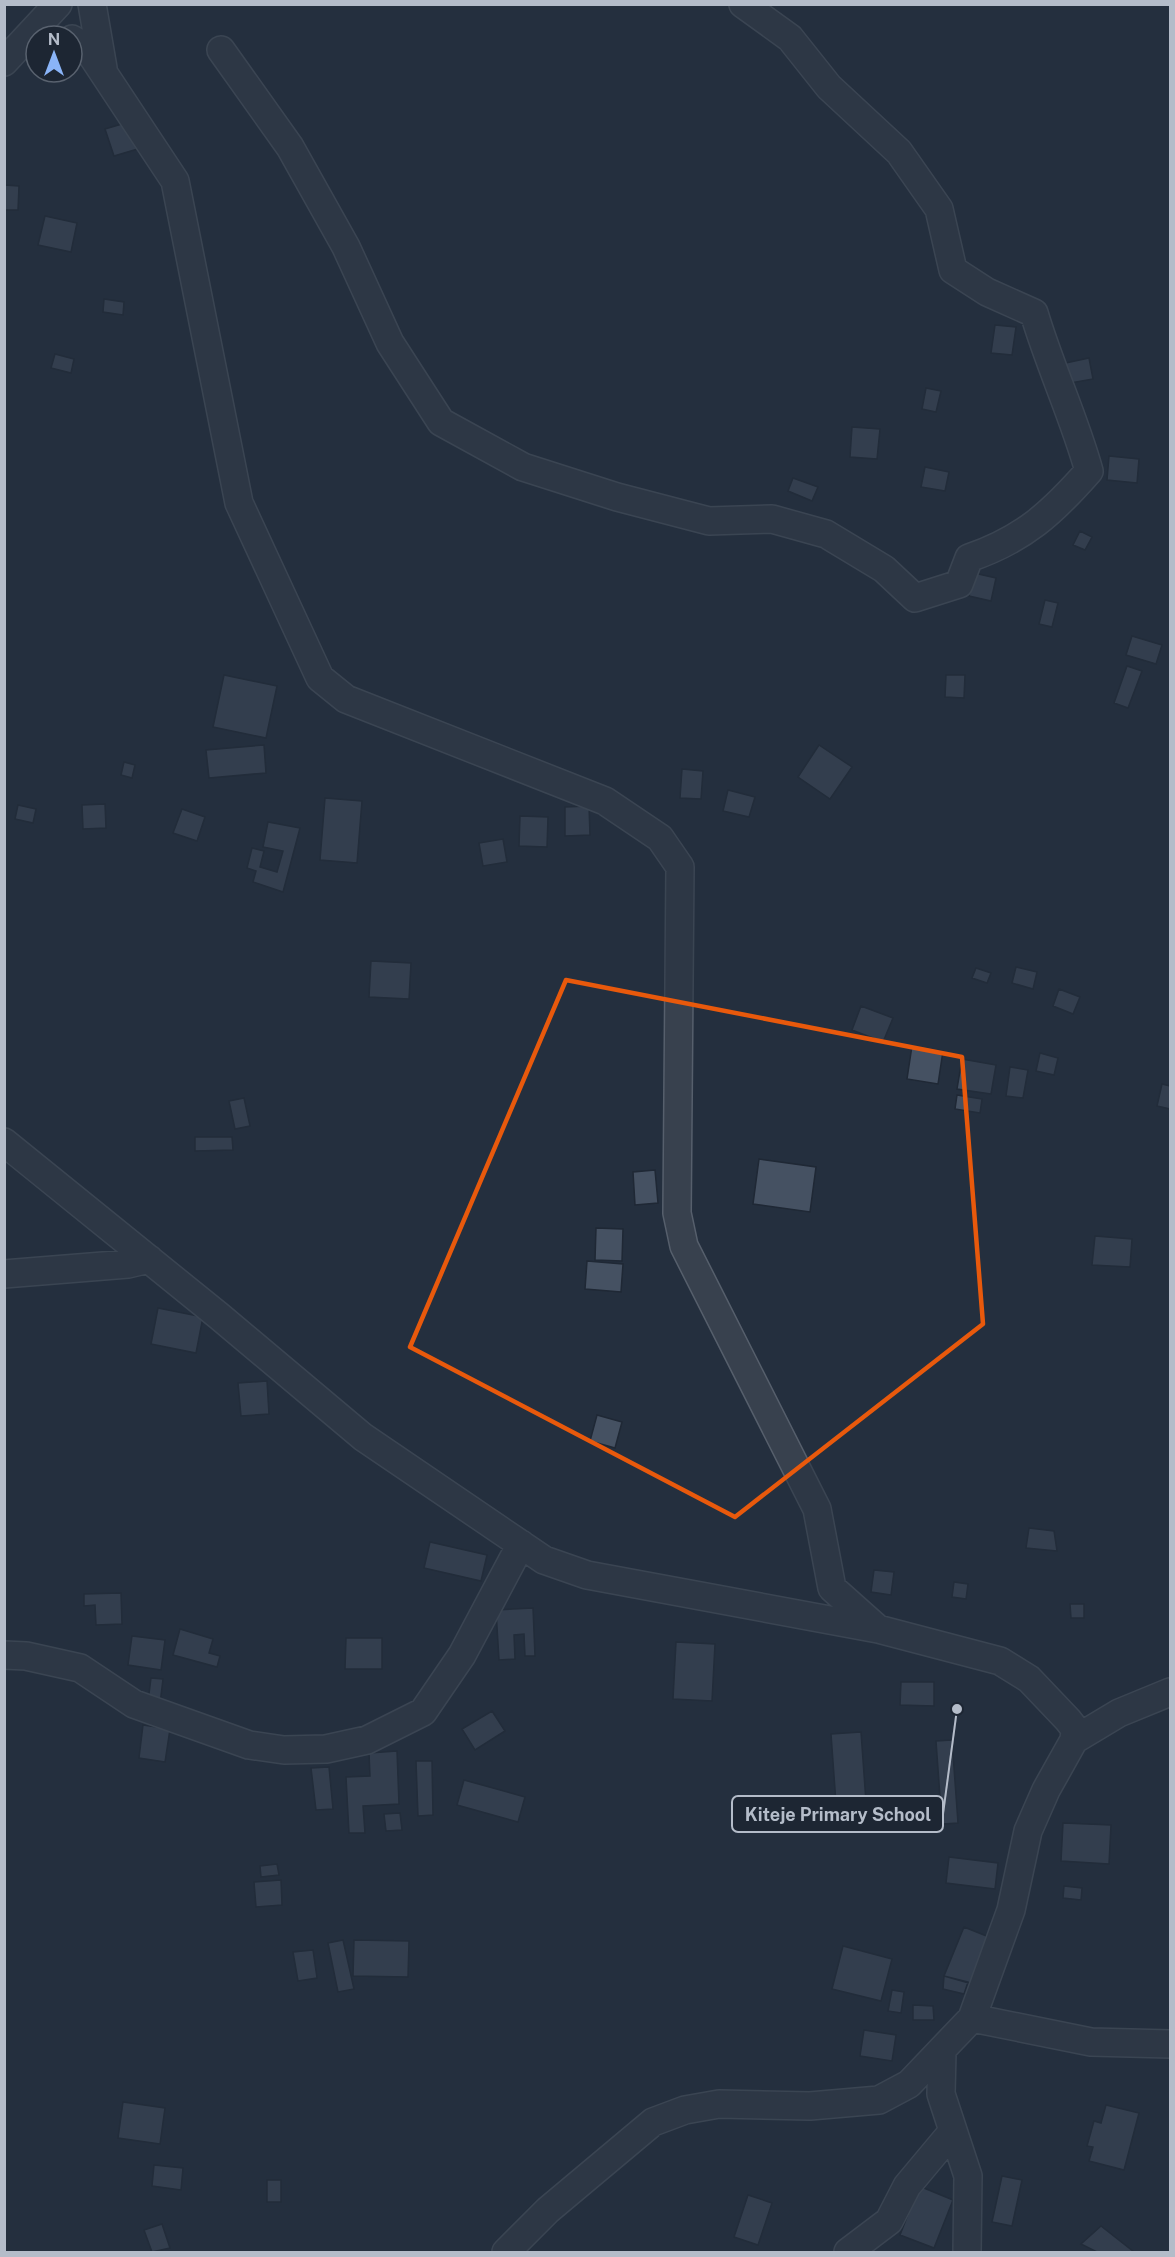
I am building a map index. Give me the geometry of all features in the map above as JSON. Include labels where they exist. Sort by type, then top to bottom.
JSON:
[{"type":"street","points":[[18,53],[58,4]]},
{"type":"street","points":[[92,4],[104,73]]},
{"type":"street","points":[[221,50],[290,147],[346,246],[390,342],[441,422],[523,467],[617,497],[709,521],[772,519],[826,534],[884,569],[915,598],[959,584],[969,558],[1003,546],[1054,511],[1089,471],[1075,421],[1046,352],[1034,313],[987,292],[953,270],[939,209],[899,152],[829,87],[790,38],[743,4]]},
{"type":"street","points":[[84,46],[175,181],[239,503],[320,678],[346,699],[605,801],[660,838],[680,867],[677,1213],[684,1246],[817,1509],[832,1588],[878,1629]]},
{"type":"street","points":[[4,1142],[363,1437],[544,1560],[587,1575],[878,1629],[1000,1660],[1029,1679],[1075,1729],[1074,1740],[1046,1790],[1028,1832],[1011,1910],[972,2018],[909,2084],[879,2100],[810,2106],[719,2104],[685,2110],[653,2122],[548,2210],[506,2253]]},
{"type":"street","points":[[4,1274],[128,1264],[149,1259]]},
{"type":"street","points":[[4,1655],[26,1656],[80,1668],[134,1704],[249,1745],[284,1750],[326,1749],[367,1740],[423,1712],[462,1655],[521,1544]]},
{"type":"street","points":[[1074,1740],[1119,1713],[1170,1692]]},
{"type":"street","points":[[972,2018],[1091,2042],[1170,2044]]},
{"type":"street","points":[[942,2052],[941,2094],[968,2176],[967,2253]]},
{"type":"street","points":[[848,2253],[888,2221],[907,2186],[953,2131]]},
{"type":"highlighted area","points":[[566,980],[962,1057],[983,1324],[735,1517],[410,1347]]},
{"type":"building","points":[[132,121],[141,148],[114,156],[105,129]]},
{"type":"building","points":[[4,185],[19,186],[18,210],[4,210]]},
{"type":"building","points":[[45,216],[77,223],[71,252],[38,245]]},
{"type":"building","points":[[104,299],[124,302],[123,315],[103,312]]},
{"type":"building","points":[[995,325],[1016,327],[1012,355],[991,353]]},
{"type":"building","points":[[55,354],[74,359],[71,373],[51,368]]},
{"type":"building","points":[[1089,358],[1093,379],[1065,384],[1061,364]]},
{"type":"building","points":[[926,388],[941,391],[936,412],[922,409]]},
{"type":"building","points":[[852,427],[880,429],[877,459],[850,457]]},
{"type":"building","points":[[1109,456],[1139,459],[1137,483],[1107,480]]},
{"type":"building","points":[[925,467],[949,472],[945,491],[921,487]]},
{"type":"building","points":[[793,478],[818,487],[812,501],[788,491]]},
{"type":"building","points":[[1080,531],[1092,537],[1085,550],[1073,545]]},
{"type":"building","points":[[974,573],[996,578],[991,601],[969,596]]},
{"type":"building","points":[[1045,600],[1058,603],[1052,627],[1039,624]]},
{"type":"building","points":[[1132,636],[1162,645],[1156,664],[1126,655]]},
{"type":"building","points":[[1127,666],[1142,671],[1128,708],[1114,703]]},
{"type":"building","points":[[224,675],[277,686],[266,738],[213,727]]},
{"type":"building","points":[[946,675],[965,675],[964,698],[945,697]]},
{"type":"building","points":[[264,745],[266,773],[209,778],[206,750]]},
{"type":"building","points":[[819,745],[852,767],[830,799],[798,777]]},
{"type":"building","points":[[124,762],[135,765],[132,778],[121,775]]},
{"type":"building","points":[[682,769],[703,771],[701,799],[680,798]]},
{"type":"building","points":[[728,790],[755,797],[749,817],[723,811]]},
{"type":"building","points":[[325,798],[362,801],[357,863],[320,860]]},
{"type":"building","points":[[105,804],[106,828],[83,829],[82,805]]},
{"type":"building","points":[[18,805],[36,809],[33,823],[15,819]]},
{"type":"building","points":[[589,806],[590,835],[565,836],[565,807]]},
{"type":"building","points":[[182,809],[205,817],[197,841],[173,833]]},
{"type":"building","points":[[520,816],[548,817],[547,847],[519,846]]},
{"type":"building","points":[[268,822],[300,828],[283,892],[253,882],[256,871],[247,868],[252,848],[264,851],[260,867],[277,872],[283,851],[263,847]]},
{"type":"building","points":[[503,839],[507,862],[483,866],[479,843]]},
{"type":"building","points":[[371,961],[411,963],[409,999],[369,997]]},
{"type":"building","points":[[1016,967],[1037,972],[1033,989],[1012,983]]},
{"type":"building","points":[[976,968],[991,973],[987,983],[972,978]]},
{"type":"building","points":[[1059,989],[1080,997],[1073,1014],[1053,1006]]},
{"type":"building","points":[[861,1006],[893,1018],[883,1042],[852,1030]]},
{"type":"building","points":[[912,1046],[943,1051],[938,1084],[907,1079]]},
{"type":"building","points":[[1040,1053],[1058,1058],[1054,1075],[1036,1071]]},
{"type":"building","points":[[962,1059],[996,1065],[991,1094],[957,1089]]},
{"type":"building","points":[[1010,1067],[1028,1070],[1023,1098],[1006,1096]]},
{"type":"building","points":[[1162,1084],[1170,1086],[1170,1109],[1157,1106]]},
{"type":"building","points":[[957,1095],[982,1099],[980,1113],[955,1109]]},
{"type":"building","points":[[244,1098],[250,1126],[235,1129],[229,1101]]},
{"type":"building","points":[[195,1137],[232,1137],[233,1150],[195,1151]]},
{"type":"building","points":[[759,1159],[816,1167],[810,1212],[753,1204]]},
{"type":"building","points":[[655,1170],[658,1203],[635,1205],[633,1172]]},
{"type":"building","points":[[596,1228],[623,1229],[622,1261],[595,1260]]},
{"type":"building","points":[[1095,1236],[1132,1239],[1130,1267],[1092,1265]]},
{"type":"building","points":[[587,1261],[623,1264],[621,1292],[585,1289]]},
{"type":"building","points":[[158,1308],[203,1317],[196,1353],[151,1344]]},
{"type":"building","points":[[267,1381],[269,1414],[241,1416],[238,1383]]},
{"type":"building","points":[[597,1415],[622,1422],[615,1448],[590,1441]]},
{"type":"building","points":[[1029,1528],[1054,1531],[1057,1551],[1026,1548]]},
{"type":"building","points":[[430,1542],[487,1555],[481,1581],[424,1568]]},
{"type":"building","points":[[874,1570],[894,1572],[891,1595],[871,1592]]},
{"type":"building","points":[[954,1582],[968,1584],[966,1599],[952,1597]]},
{"type":"building","points":[[121,1593],[122,1624],[96,1625],[95,1605],[84,1606],[84,1594]]},
{"type":"building","points":[[1070,1604],[1084,1604],[1084,1618],[1071,1618]]},
{"type":"building","points":[[533,1608],[535,1656],[525,1656],[524,1634],[514,1635],[515,1659],[499,1660],[496,1610]]},
{"type":"building","points":[[180,1629],[213,1639],[209,1653],[220,1656],[217,1667],[173,1655]]},
{"type":"building","points":[[132,1636],[165,1640],[161,1670],[128,1665]]},
{"type":"building","points":[[346,1638],[382,1638],[382,1669],[345,1669]]},
{"type":"building","points":[[676,1642],[715,1644],[712,1701],[673,1699]]},
{"type":"building","points":[[151,1678],[163,1679],[160,1704],[148,1702]]},
{"type":"building","points":[[901,1682],[934,1682],[934,1706],[900,1705]]},
{"type":"building","points":[[492,1711],[505,1731],[475,1750],[462,1729]]},
{"type":"building","points":[[143,1725],[170,1729],[165,1762],[139,1758]]},
{"type":"building","points":[[861,1732],[866,1802],[940,1797],[936,1741],[952,1740],[958,1823],[838,1831],[831,1734]]},
{"type":"building","points":[[397,1751],[399,1804],[363,1806],[365,1833],[349,1833],[346,1777],[370,1776],[369,1753]]},
{"type":"building","points":[[416,1761],[432,1761],[433,1815],[418,1816]]},
{"type":"building","points":[[329,1767],[333,1809],[316,1810],[311,1768]]},
{"type":"building","points":[[464,1780],[525,1797],[518,1822],[457,1805]]},
{"type":"building","points":[[400,1813],[402,1830],[386,1831],[384,1814]]},
{"type":"building","points":[[1063,1823],[1111,1825],[1109,1864],[1061,1861]]},
{"type":"building","points":[[949,1857],[998,1863],[995,1889],[946,1883]]},
{"type":"building","points":[[277,1864],[279,1875],[261,1877],[260,1866]]},
{"type":"building","points":[[281,1880],[282,1905],[256,1907],[254,1882]]},
{"type":"building","points":[[1064,1886],[1082,1888],[1081,1900],[1063,1898]]},
{"type":"building","points":[[964,1927],[989,1937],[976,1985],[944,1976]]},
{"type":"building","points":[[343,1940],[354,1989],[338,1992],[328,1943]]},
{"type":"building","points":[[354,1940],[409,1941],[408,1977],[353,1976]]},
{"type":"building","points":[[843,1946],[892,1959],[881,2001],[832,1989]]},
{"type":"building","points":[[313,1950],[317,1978],[298,1981],[293,1952]]},
{"type":"building","points":[[944,1976],[968,1982],[964,1994],[943,1989]]},
{"type":"building","points":[[892,1990],[904,1992],[901,2013],[888,2011]]},
{"type":"building","points":[[913,2005],[933,2006],[934,2020],[913,2020]]},
{"type":"building","points":[[864,2030],[896,2035],[892,2061],[860,2056]]},
{"type":"building","points":[[123,2102],[165,2108],[160,2144],[118,2138]]},
{"type":"building","points":[[1106,2105],[1139,2113],[1124,2170],[1089,2161],[1093,2147],[1087,2146],[1094,2121],[1101,2123]]},
{"type":"building","points":[[154,2165],[183,2168],[181,2190],[152,2186]]},
{"type":"building","points":[[1002,2176],[1022,2180],[1012,2226],[992,2222]]},
{"type":"building","points":[[267,2180],[281,2180],[281,2202],[267,2202]]},
{"type":"building","points":[[919,2186],[953,2200],[934,2248],[900,2235]]},
{"type":"building","points":[[748,2195],[772,2203],[758,2245],[734,2237]]},
{"type":"building","points":[[162,2224],[170,2248],[152,2252],[144,2230]]},
{"type":"building","points":[[1101,2226],[1134,2252],[1097,2252],[1081,2244]]},
{"type":"place","name":"Kiteje Primary School","points":[[957,1709]]}]
